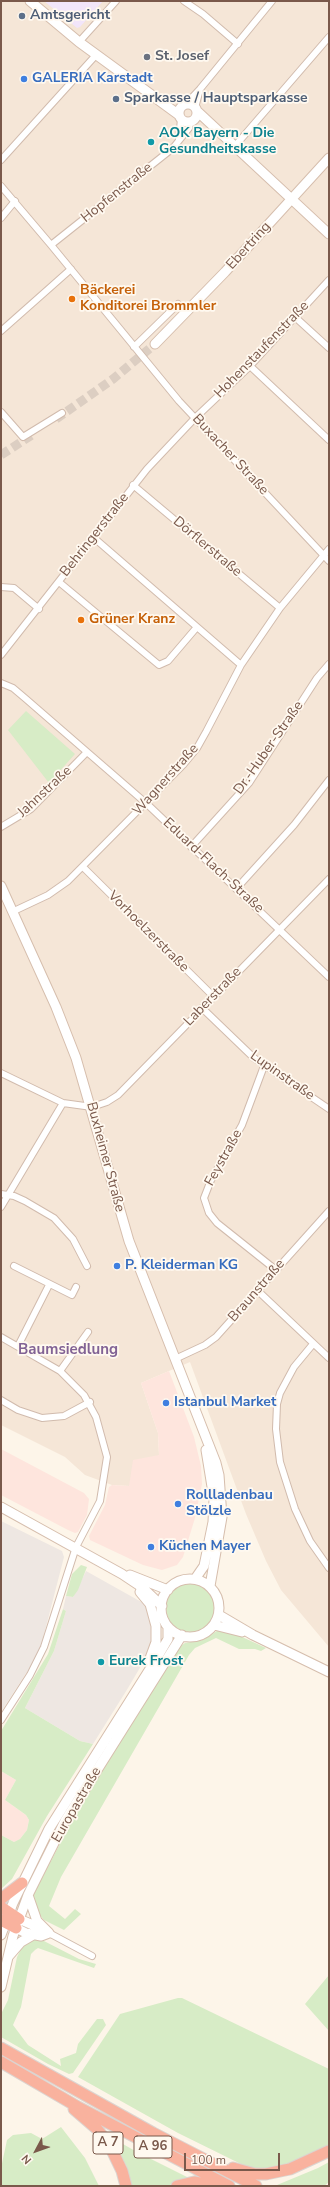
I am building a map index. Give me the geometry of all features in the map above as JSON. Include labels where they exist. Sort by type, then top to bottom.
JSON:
[{"type":"highway","points":[[1,1899],[22,1883]]},
{"type":"highway","points":[[4,1915],[17,1924]]},
{"type":"highway","name":"A 96","points":[[1,2048],[55,2080],[256,2186]]},
{"type":"highway","points":[[1,2062],[50,2090],[77,2109]]},
{"type":"highway","name":"A 96","points":[[77,2109],[229,2186]]},
{"type":"highway","name":"A 7","points":[[77,2109],[96,2128],[109,2144],[122,2171],[126,2186]]},
{"type":"highway","points":[[194,2154],[243,2172],[255,2174],[290,2169],[329,2151]]},
{"type":"highway","points":[[177,2186],[194,2182],[215,2186]]},
{"type":"main road","points":[[30,1],[79,42],[162,102],[180,117],[212,127]]},
{"type":"main road","points":[[162,102],[184,105],[196,110],[212,127],[235,146],[329,234]]},
{"type":"main road","points":[[180,117],[184,105]]},
{"type":"main road","points":[[192,121],[196,110]]},
{"type":"main road","name":"Ebertring","points":[[155,344],[225,272],[329,158]]},
{"type":"main road","name":"Buxheimer Straße","points":[[1,886],[14,911],[64,1026],[92,1107],[129,1241],[216,1463],[222,1501],[220,1532],[210,1586]]},
{"type":"main road","name":"Buxheimer Straße","points":[[195,1579],[204,1566],[213,1522],[214,1499],[203,1431]]},
{"type":"main road","points":[[1,1507],[76,1547],[122,1574],[143,1588],[162,1606]]},
{"type":"main road","points":[[122,1574],[168,1590]]},
{"type":"main road","points":[[122,1574],[128,1586],[143,1594],[147,1599],[156,1626],[156,1642],[142,1681]]},
{"type":"main road","points":[[195,1579],[210,1586],[217,1596],[219,1614],[214,1625],[200,1635],[182,1636],[168,1627],[163,1617],[162,1606],[168,1590],[183,1580],[195,1579]]},
{"type":"main road","points":[[219,1614],[253,1635],[329,1672]]},
{"type":"main road","points":[[214,1625],[253,1635]]},
{"type":"main road","name":"Europastraße","points":[[1,1935],[4,1915],[22,1883],[48,1829],[168,1639],[168,1627]]},
{"type":"main road","name":"Europastraße","points":[[1,1987],[7,1958],[17,1924],[28,1895],[65,1821],[182,1636]]},
{"type":"main road","points":[[28,1895],[37,1921],[49,1933]]},
{"type":"main road","points":[[17,1924],[49,1933]]},
{"type":"main road","points":[[17,1924],[33,1935],[41,1936],[49,1933]]},
{"type":"main road","points":[[7,1958],[13,1954],[21,1942],[33,1935]]},
{"type":"street","points":[[79,42],[116,1]]},
{"type":"street","points":[[184,1],[203,14],[238,44]]},
{"type":"street","points":[[184,105],[200,90],[272,1]]},
{"type":"street","points":[[235,146],[329,37]]},
{"type":"street","points":[[1,160],[96,55]]},
{"type":"street","points":[[196,110],[200,90]]},
{"type":"street","points":[[179,139],[180,117]]},
{"type":"street","name":"Hopfenstraße","points":[[52,245],[173,148],[189,128],[192,121]]},
{"type":"street","name":"Buxacher Straße","points":[[1,186],[52,245],[134,347],[195,418],[329,561]]},
{"type":"street","points":[[1,218],[15,201]]},
{"type":"street","points":[[1,331],[71,269]]},
{"type":"street","name":"Hohenstaufenstraße","points":[[195,418],[250,366],[329,280]]},
{"type":"street","points":[[134,347],[178,304]]},
{"type":"street","points":[[294,317],[329,348]]},
{"type":"street","points":[[250,366],[329,440]]},
{"type":"street","points":[[1,412],[24,437],[62,413]]},
{"type":"street","name":"Behringerstraße","points":[[1,656],[133,485],[195,418]]},
{"type":"street","name":"Dörflerstraße","points":[[133,485],[280,608]]},
{"type":"street","points":[[93,537],[241,666]]},
{"type":"street","name":"Wagnerstraße","points":[[14,911],[55,890],[82,867],[146,804],[197,748],[241,666],[280,608],[329,549]]},
{"type":"street","points":[[59,582],[159,665],[168,661],[197,627]]},
{"type":"street","points":[[1,587],[14,588],[38,609]]},
{"type":"street","name":"Dr.-Huber-Straße","points":[[191,847],[248,783],[317,678],[329,664]]},
{"type":"street","name":"Eduard-Flach-Straße","points":[[1,684],[13,688],[146,804],[279,928],[329,977]]},
{"type":"street","name":"Jahnstraße","points":[[1,827],[31,809],[86,752]]},
{"type":"street","points":[[236,889],[294,825],[329,780]]},
{"type":"street","name":"Vorhoelzerstraße","points":[[82,867],[213,996]]},
{"type":"street","name":"Laberstraße","points":[[92,1107],[102,1104],[118,1095],[279,928],[329,879]]},
{"type":"street","name":"Lupinstraße","points":[[202,1008],[264,1066],[329,1109]]},
{"type":"street","name":"Feystraße","points":[[264,1066],[242,1125],[211,1180],[204,1198],[209,1214],[217,1223],[276,1270]]},
{"type":"street","points":[[1,1073],[63,1103],[92,1107]]},
{"type":"street","points":[[1,1207],[63,1103]]},
{"type":"street","points":[[1,1194],[8,1194],[25,1201],[54,1218],[73,1239],[87,1266]]},
{"type":"street","name":"Braunstraße","points":[[175,1359],[211,1342],[329,1211]]},
{"type":"street","points":[[14,1266],[72,1295],[76,1287]]},
{"type":"street","points":[[18,1346],[50,1285]]},
{"type":"street","points":[[258,1291],[329,1358]]},
{"type":"street","points":[[60,1371],[88,1332]]},
{"type":"street","points":[[1,1337],[60,1371],[90,1402],[96,1417],[107,1457],[100,1501],[76,1547],[44,1648],[30,1675],[1,1720]]},
{"type":"street","points":[[313,1344],[291,1372],[280,1393],[277,1404],[276,1429],[280,1462],[295,1509],[310,1541],[329,1568]]},
{"type":"street","points":[[1,1400],[18,1410],[42,1418],[64,1416],[90,1402]]},
{"type":"street","points":[[49,1933],[92,1956]]},
{"type":"shaded area","points":[[1,1],[329,1],[329,1647],[281,1590],[266,1561],[246,1514],[190,1362],[141,1383],[158,1433],[159,1455],[129,1486],[112,1485],[85,1475],[65,1457],[1,1425]]},
{"type":"shaded area","points":[[44,1],[103,1],[80,27],[77,28]]},
{"type":"shaded area","points":[[169,1371],[194,1437],[201,1466],[202,1484],[195,1518],[183,1557],[177,1565],[162,1570],[143,1565],[90,1540],[89,1536],[105,1505],[109,1487],[112,1485],[129,1486],[133,1460],[159,1455],[158,1433],[141,1383]]},
{"type":"shaded area","points":[[1,1449],[84,1493],[89,1499],[87,1515],[78,1532],[75,1533],[68,1530],[1,1495]]},
{"type":"shaded area","points":[[1,1521],[62,1551],[64,1557],[41,1646],[36,1658],[1,1712]]},
{"type":"shaded area","points":[[86,1571],[145,1604],[151,1627],[152,1642],[148,1654],[93,1744],[80,1741],[25,1708],[54,1651],[66,1611],[63,1609],[66,1596],[73,1597]]},
{"type":"shaded area","points":[[1,1771],[16,1780],[5,1800],[26,1815],[29,1820],[27,1830],[20,1839],[14,1842],[1,1835]]},
{"type":"green space","points":[[26,711],[75,754],[49,783],[8,730]]},
{"type":"green space","points":[[81,1565],[87,1567],[78,1590],[73,1597],[66,1596],[72,1574]]},
{"type":"green space","points":[[186,1583],[196,1583],[209,1590],[216,1603],[216,1613],[209,1626],[196,1633],[186,1633],[177,1629],[170,1622],[166,1613],[166,1603],[170,1594],[177,1587]]},
{"type":"green space","points":[[63,1609],[66,1611],[54,1651],[25,1708],[80,1741],[93,1744],[47,1816],[12,1879],[1,1889],[1,1835],[14,1842],[20,1839],[27,1830],[29,1820],[26,1815],[5,1800],[16,1780],[1,1771],[1,1731],[48,1654]]},
{"type":"green space","points":[[220,1629],[225,1629],[266,1648],[261,1651],[255,1649],[239,1649],[216,1638],[195,1648],[189,1655],[61,1877],[49,1906],[65,1919],[75,1909],[81,1914],[64,1930],[44,1920],[39,1914],[34,1901],[34,1894],[70,1824],[176,1649],[185,1643],[203,1640]]},
{"type":"green space","points":[[31,1940],[42,1940],[79,1959],[96,1964],[94,1968],[38,1948],[35,1950],[31,1954],[21,2007],[13,2025],[28,2045],[61,2066],[60,2059],[76,2053],[78,2044],[97,2019],[103,2019],[106,2025],[73,2073],[69,2074],[48,2064],[1,2037],[1,2014],[8,2000],[17,1957],[22,1947]]},
{"type":"green space","points":[[329,1975],[329,2031],[305,2004]]},
{"type":"green space","points":[[182,1998],[329,2069],[329,2145],[291,2164],[268,2169],[249,2168],[178,2133],[78,2077],[120,2014]]},
{"type":"green space","points":[[61,2127],[85,2158],[99,2186],[1,2186],[1,2168],[7,2140],[13,2135],[31,2133],[42,2139]]},
{"type":"green space","points":[[107,2135],[189,2178],[167,2186],[132,2186],[126,2165]]},
{"type":"green space","points":[[329,2162],[329,2182],[324,2186],[277,2185],[318,2168]]},
{"type":"tunnel","points":[[56,419],[113,379],[155,344]]},
{"type":"tunnel","points":[[1,455],[35,433]]},
{"type":"place","name":"Amtsgericht","points":[[22,16]]},
{"type":"place","name":"St. Josef","points":[[147,57]]},
{"type":"place","name":"GALERIA Karstadt","points":[[24,79]]},
{"type":"place","name":"Sparkasse / Hauptsparkasse","points":[[116,99]]},
{"type":"place","name":"AOK Bayern - Die Gesundheitskasse","points":[[151,142]]},
{"type":"place","name":"Bäckerei Konditorei Brommler","points":[[72,299]]},
{"type":"place","name":"Grüner Kranz","points":[[81,620]]},
{"type":"place","name":"P. Kleiderman KG","points":[[117,1266]]},
{"type":"place","name":"Istanbul Market","points":[[166,1403]]},
{"type":"place","name":"Rollladenbau Stölzle","points":[[178,1504]]},
{"type":"place","name":"Küchen Mayer","points":[[151,1547]]},
{"type":"place","name":"Eurek Frost","points":[[101,1662]]},
{"type":"district","name":"Baumsiedlung","points":[[68,1350]]}]
